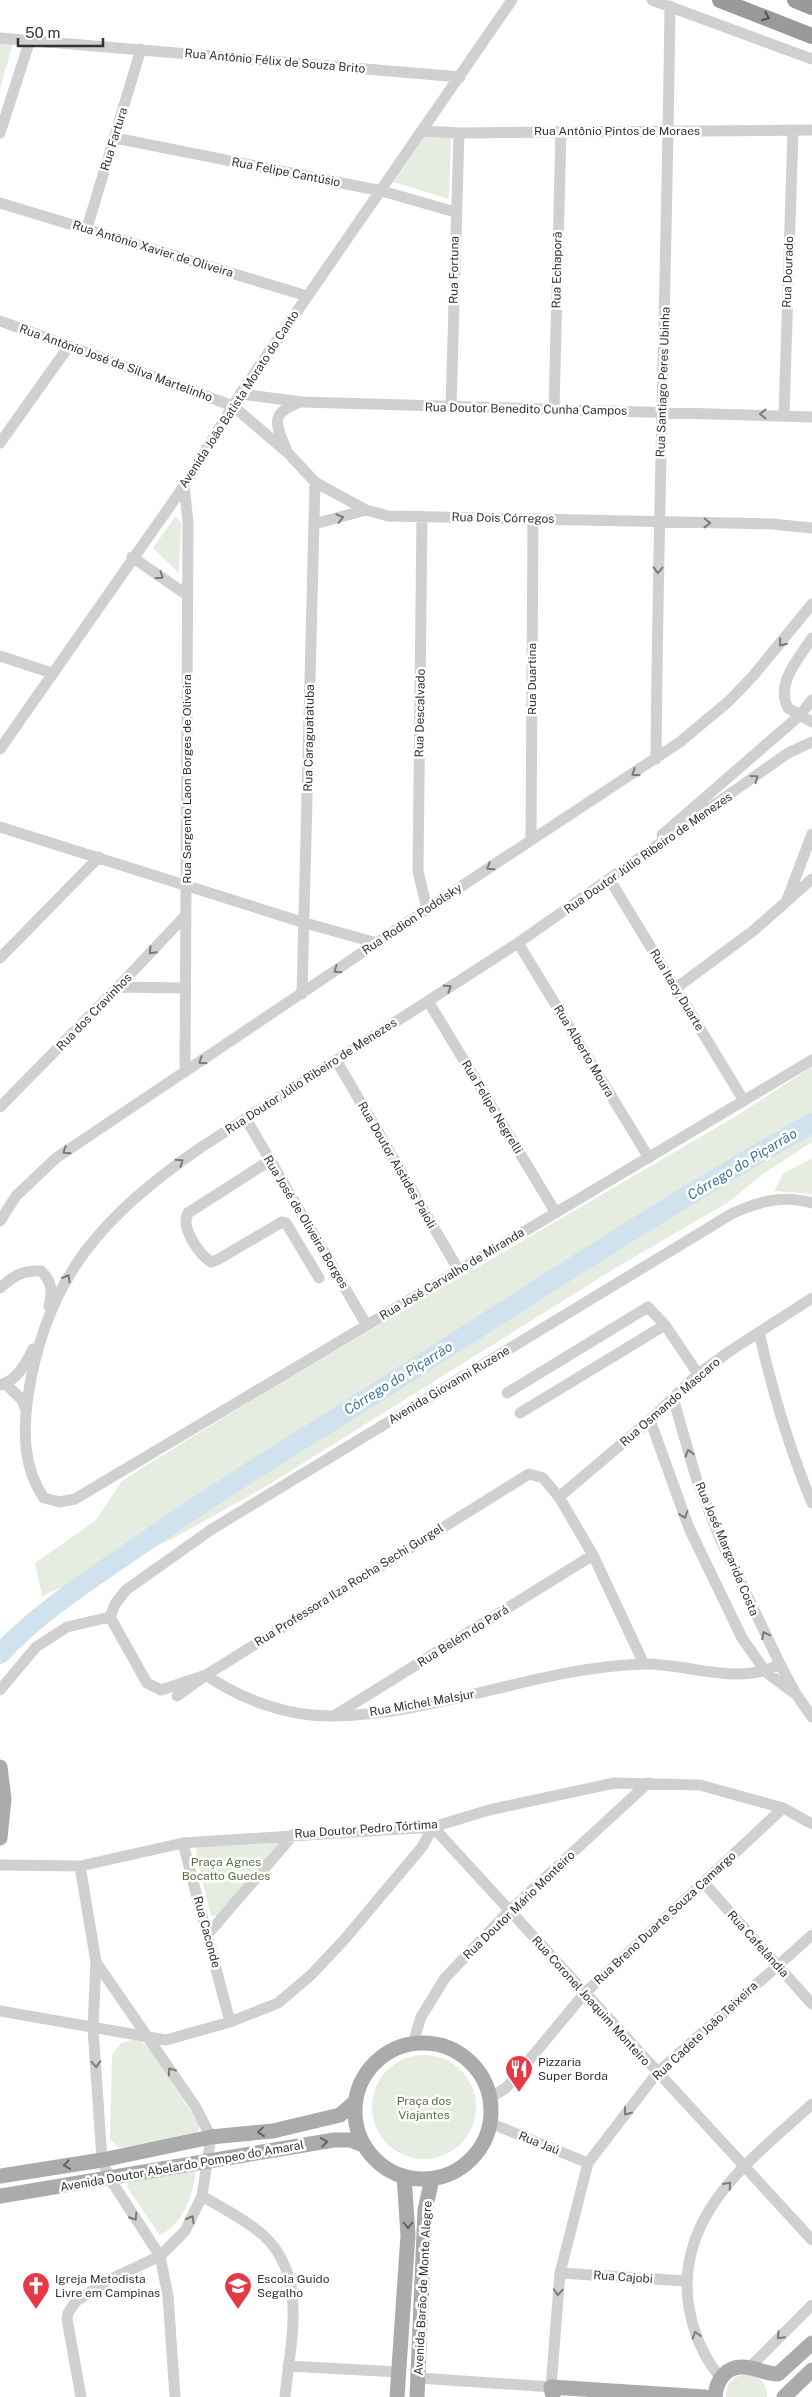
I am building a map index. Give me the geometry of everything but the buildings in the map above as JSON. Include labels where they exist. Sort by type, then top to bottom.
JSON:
[{"type":"highway","points":[[720,0],[812,36]]},
{"type":"highway","points":[[795,0],[812,7]]},
{"type":"main road","points":[[0,1767],[4,1800],[0,1838]]},
{"type":"main road","points":[[412,2043],[442,2045],[462,2055],[478,2070],[491,2098],[490,2123],[485,2140],[476,2154],[450,2174],[432,2179],[413,2179],[379,2164],[363,2145],[355,2123],[355,2102],[358,2086],[374,2062],[392,2050],[412,2043]]},
{"type":"main road","name":"Avenida Doutor Abelardo Pompeo do Amaral","points":[[0,2176],[102,2160],[211,2137],[273,2131],[340,2115],[355,2102]]},
{"type":"main road","name":"Avenida Doutor Abelardo Pompeo do Amaral","points":[[0,2196],[334,2140],[351,2140],[363,2145]]},
{"type":"main road","name":"Avenida Barão de Monte Alegre","points":[[397,2397],[408,2235],[404,2176]]},
{"type":"main road","name":"Avenida Barão de Monte Alegre","points":[[417,2397],[424,2218],[432,2179]]},
{"type":"main road","points":[[715,2397],[716,2385],[720,2377],[736,2367],[778,2374],[812,2343]]},
{"type":"main road","points":[[786,2396],[812,2370]]},
{"type":"main road","points":[[552,2392],[705,2397]]},
{"type":"street","name":"Avenida João Batista Morato do Canto","points":[[0,749],[132,557],[184,486],[240,394],[512,0]]},
{"type":"street","points":[[652,0],[812,59]]},
{"type":"street","name":"Rua Santiago Peres Ubinha","points":[[656,759],[658,522],[663,413],[670,6]]},
{"type":"street","name":"Rua Antônio Félix de Souza Brito","points":[[0,38],[460,77]]},
{"type":"street","points":[[0,132],[30,40]]},
{"type":"street","name":"Rua Fartura","points":[[87,228],[141,49]]},
{"type":"street","name":"Rua Dourado","points":[[784,415],[792,130]]},
{"type":"street","name":"Rua Antônio Pintos de Moraes","points":[[423,131],[459,133],[812,130]]},
{"type":"street","name":"Rua Echaporã","points":[[554,410],[561,131]]},
{"type":"street","name":"Rua Fortuna","points":[[450,408],[459,133]]},
{"type":"street","name":"Rua Felipe Cantúsio","points":[[115,138],[382,190],[456,212]]},
{"type":"street","name":"Rua Antônio Xavier de Oliveira","points":[[0,202],[307,296]]},
{"type":"street","name":"Rua Antônio José da Silva Martelinho","points":[[0,321],[233,406]]},
{"type":"street","points":[[0,443],[69,346]]},
{"type":"street","name":"Rua Doutor Benedito Cunha Campos","points":[[240,394],[302,402],[450,408],[812,416]]},
{"type":"street","points":[[268,398],[274,406],[278,430],[288,453]]},
{"type":"street","points":[[254,423],[271,422],[283,410],[302,402]]},
{"type":"street","name":"Rua Dois Córregos","points":[[233,406],[288,453],[315,482],[366,510],[388,516],[772,524],[812,528]]},
{"type":"street","name":"Rua Caraguatatuba","points":[[302,994],[315,482]]},
{"type":"street","name":"Rua Sargento Laon Borges de Oliveira","points":[[184,486],[188,522],[185,1072]]},
{"type":"street","points":[[314,524],[366,510]]},
{"type":"street","name":"Rua Descalvado","points":[[422,516],[418,871],[427,909]]},
{"type":"street","name":"Rua Duartina","points":[[531,840],[533,519]]},
{"type":"street","points":[[132,557],[187,595]]},
{"type":"street","name":"Rua Rodion Podolsky","points":[[0,1221],[16,1196],[56,1158],[680,742],[729,701],[772,655],[812,604]]},
{"type":"street","points":[[812,638],[792,669],[784,686],[786,704],[799,716],[812,722]]},
{"type":"street","points":[[0,656],[52,673]]},
{"type":"street","points":[[647,851],[696,805],[799,716],[812,700]]},
{"type":"street","name":"Rua Doutor Júlio Ribeiro de Menezes","points":[[92,1488],[75,1499],[60,1502],[44,1498],[35,1486],[28,1464],[26,1410],[31,1380],[46,1321],[79,1258],[122,1210],[154,1180],[518,943],[610,880],[647,851],[704,814],[788,753],[810,743]]},
{"type":"street","points":[[0,827],[305,923],[377,943]]},
{"type":"street","points":[[786,901],[812,834]]},
{"type":"street","points":[[0,958],[99,857]]},
{"type":"street","points":[[676,988],[752,931],[812,879]]},
{"type":"street","name":"Rua Itacy Duarte","points":[[610,880],[744,1101]]},
{"type":"street","name":"Rua dos Cravinhos","points":[[0,1107],[118,988],[186,915]]},
{"type":"street","name":"Rua Alberto Moura","points":[[518,943],[648,1158]]},
{"type":"street","points":[[118,988],[185,988]]},
{"type":"street","name":"Rua Felipe Negrelli","points":[[428,1001],[556,1213]]},
{"type":"street","name":"Rua Doutor Aistides Paioli","points":[[336,1060],[458,1269]]},
{"type":"street","name":"Rua José Carvalho de Miranda","points":[[92,1488],[812,1060]]},
{"type":"street","name":"Rua José de Oliveira Borges","points":[[246,1119],[366,1324]]},
{"type":"street","points":[[269,1161],[192,1210],[186,1216],[186,1227],[202,1254],[211,1262],[282,1222],[286,1223],[319,1278]]},
{"type":"street","name":"Avenida Giovanni Ruzene","points":[[110,1617],[115,1604],[126,1590],[212,1529],[732,1212],[758,1202],[785,1199],[812,1203]]},
{"type":"street","points":[[0,1288],[11,1278],[28,1270],[41,1271],[48,1278],[52,1286],[46,1321],[26,1362],[19,1372],[3,1384],[22,1400],[26,1410]]},
{"type":"street","name":"Rua Osmando Mascaro","points":[[558,1497],[650,1420],[698,1374],[812,1298]]},
{"type":"street","points":[[507,1393],[648,1306],[665,1325],[698,1374]]},
{"type":"street","points":[[520,1413],[665,1325]]},
{"type":"street","points":[[759,1332],[768,1371],[797,1467],[812,1503]]},
{"type":"street","name":"Rua José Margarida Costa","points":[[673,1398],[697,1481],[714,1523],[751,1606],[780,1664],[796,1694],[812,1717]]},
{"type":"street","name":"Rua José Margarida Costa","points":[[650,1420],[702,1559],[742,1638],[766,1672],[796,1694]]},
{"type":"street","name":"Rua Professora Ilza Rocha Sechi Gurgel","points":[[177,1696],[206,1675],[522,1477],[529,1474],[543,1478],[558,1497]]},
{"type":"street","points":[[558,1497],[593,1555],[644,1664]]},
{"type":"street","name":"Rua Belém do Pará","points":[[333,1716],[593,1555]]},
{"type":"street","points":[[0,1690],[36,1647],[67,1627],[110,1617],[147,1683],[162,1690],[206,1675]]},
{"type":"street","name":"Rua Michel Malsjur","points":[[206,1675],[239,1695],[272,1706],[333,1716],[387,1711],[545,1678],[644,1664],[737,1674],[766,1672],[780,1664]]},
{"type":"street","name":"Rua Doutor Pedro Tórtima","points":[[0,1865],[80,1866],[183,1843],[294,1834],[433,1827],[489,1810],[614,1783],[700,1784],[783,1808],[812,1824]]},
{"type":"street","name":"Rua Doutor Mário Monteiro","points":[[412,2043],[421,2017],[445,1978],[509,1911],[648,1783]]},
{"type":"street","name":"Rua Breno Duarte Souza Camargo","points":[[491,2098],[506,2088],[584,1994],[783,1808]]},
{"type":"street","points":[[0,2011],[149,2039],[166,2040],[230,2022],[278,2003],[311,1975],[422,1847],[433,1827]]},
{"type":"street","name":"Rua Coronel Joaquim Monteiro","points":[[433,1827],[656,2073],[812,2240]]},
{"type":"street","points":[[208,1934],[294,1834]]},
{"type":"street","name":"Rua Caconde","points":[[183,1843],[230,2022]]},
{"type":"street","points":[[80,1866],[96,1962],[93,2028],[102,2160],[110,2179],[160,2256],[168,2296],[175,2397]]},
{"type":"street","name":"Rua Cafelândia","points":[[704,1883],[812,2004]]},
{"type":"street","name":"Rua Cadete João Teixeira","points":[[552,2392],[560,2273],[588,2163],[656,2073],[812,1935]]},
{"type":"street","points":[[81,2397],[67,2319],[68,2313],[76,2301],[112,2279],[160,2256],[185,2230],[202,2196],[211,2137],[195,2106],[96,1962]]},
{"type":"street","points":[[720,2377],[697,2342],[689,2310],[687,2281],[698,2228],[710,2207],[744,2166],[812,2104]]},
{"type":"street","name":"Rua Jaú","points":[[490,2123],[588,2163]]},
{"type":"street","points":[[202,2196],[261,2233],[275,2247],[286,2266],[293,2293],[293,2324],[285,2397]]},
{"type":"street","name":"Rua Cajobi","points":[[560,2273],[687,2281]]},
{"type":"street","points":[[749,2368],[812,2305]]},
{"type":"street","points":[[288,2366],[399,2372]]},
{"type":"street","points":[[418,2378],[552,2392]]},
{"type":"green space","points":[[0,43],[13,44],[0,88]]},
{"type":"green space","points":[[425,136],[451,136],[449,199],[394,182]]},
{"type":"green space","points":[[176,516],[181,523],[179,573],[153,548]]},
{"type":"green space","points":[[812,1067],[812,1142],[763,1174],[727,1203],[619,1266],[263,1488],[172,1539],[42,1596],[35,1563],[95,1521],[122,1481],[278,1384],[736,1116]]},
{"type":"green space","points":[[812,1158],[812,1194],[774,1191],[783,1174]]},
{"type":"green space","name":"Praça Agnes Bocatto Guedes","points":[[277,1842],[279,1846],[222,1915],[211,1916],[196,1856],[197,1845]]},
{"type":"green space","points":[[132,2040],[141,2041],[150,2048],[200,2126],[193,2135],[125,2147],[118,2147],[110,2139],[112,2055],[121,2043]]},
{"type":"green space","name":"Praça dos Viajantes","points":[[424,2055],[444,2059],[461,2070],[472,2087],[476,2107],[472,2127],[461,2144],[444,2155],[424,2159],[404,2155],[387,2144],[376,2127],[372,2107],[376,2087],[387,2070],[404,2059]]},
{"type":"green space","points":[[197,2166],[187,2206],[176,2223],[160,2235],[127,2187],[129,2179]]},
{"type":"green space","points":[[745,2374],[758,2378],[764,2384],[767,2397],[726,2397],[727,2388],[731,2382]]},
{"type":"waterway","name":"Córrego do Piçarrão","points":[[0,1654],[30,1625],[62,1599],[232,1484],[631,1231],[812,1123]]},
{"type":"place","name":"Pizzaria Super Borda","points":[[519,2093]]},
{"type":"place","name":"Igreja Metodista Livre em Campinas","points":[[36,2310]]},
{"type":"place","name":"Escola Guido Segalho","points":[[238,2310]]}]
